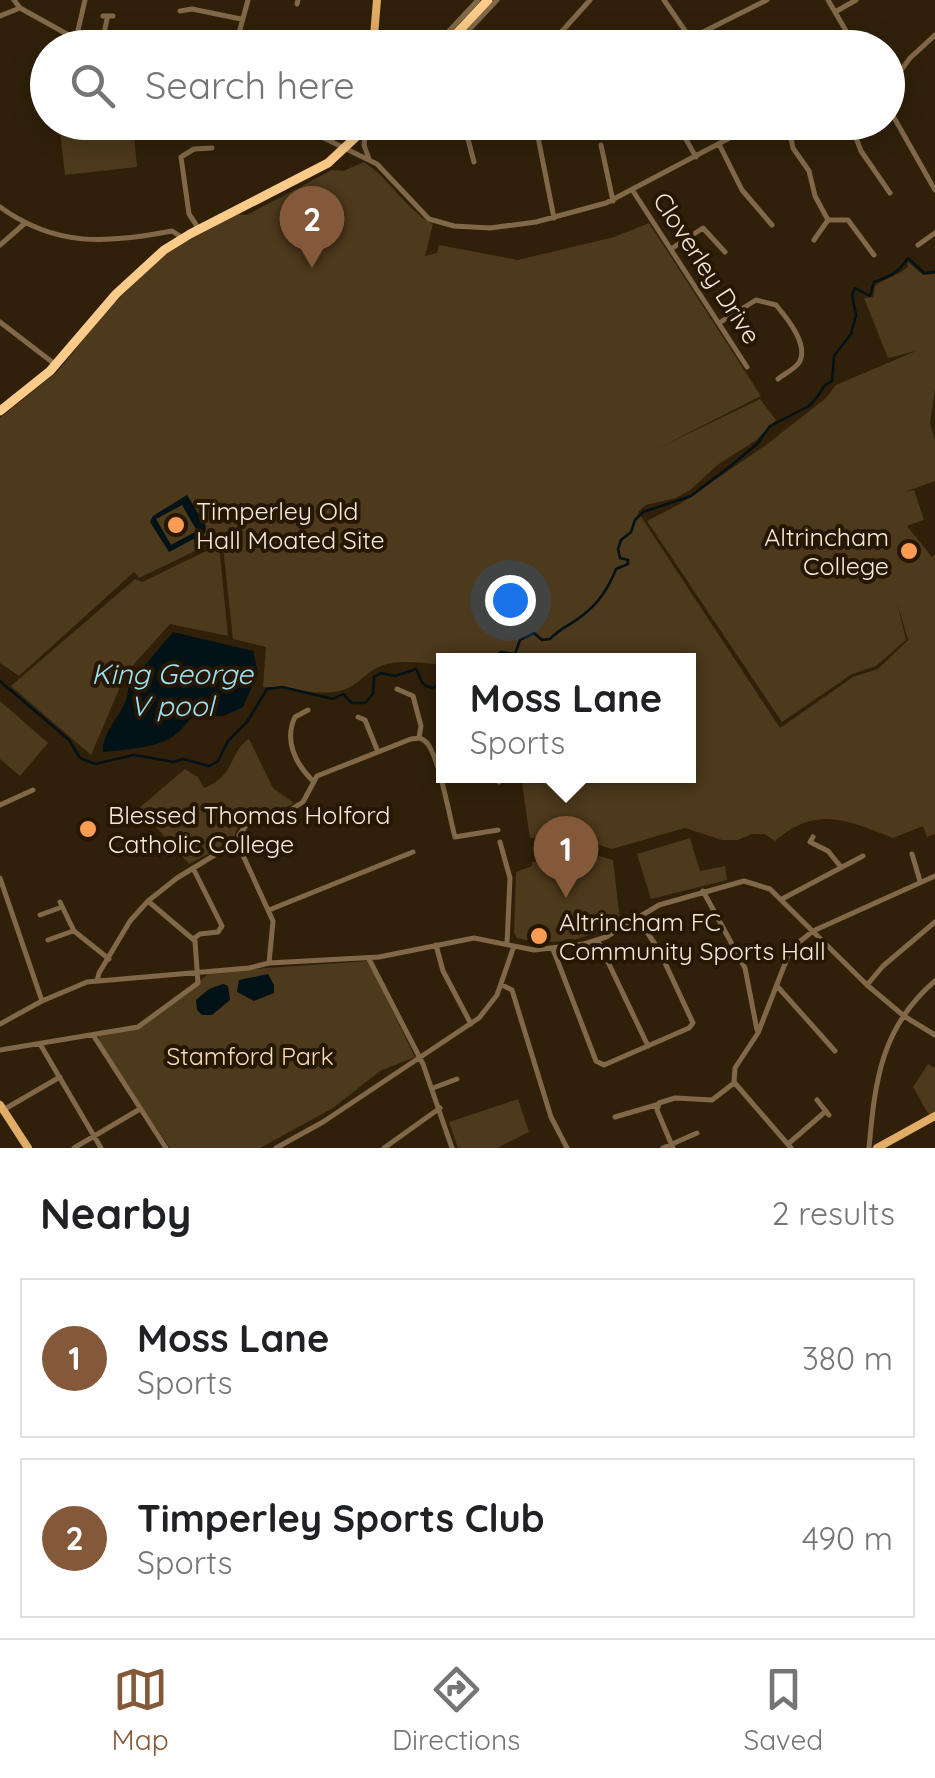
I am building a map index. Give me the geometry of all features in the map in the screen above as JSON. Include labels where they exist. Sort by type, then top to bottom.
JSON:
[{"type":"highway","points":[[460,30],[488,0]]},
{"type":"highway","points":[[0,411],[56,365],[122,288],[182,238],[328,163],[353,140]]},
{"type":"main road","points":[[375,30],[377,0]]},
{"type":"main road","points":[[2,1108],[28,1148]]},
{"type":"main road","points":[[877,1148],[935,1116]]},
{"type":"street","points":[[14,0],[20,8],[60,30]]},
{"type":"street","points":[[78,30],[84,0]]},
{"type":"street","points":[[239,30],[248,0]]},
{"type":"street","points":[[450,30],[478,0]]},
{"type":"street","points":[[469,30],[497,0]]},
{"type":"street","points":[[562,30],[590,0]]},
{"type":"street","points":[[664,0],[685,30]]},
{"type":"street","points":[[706,30],[767,0]]},
{"type":"street","points":[[828,0],[846,30]]},
{"type":"street","points":[[836,12],[856,0]]},
{"type":"street","points":[[0,16],[20,8]]},
{"type":"street","points":[[180,11],[192,9],[241,18]]},
{"type":"street","points":[[105,30],[108,17]]},
{"type":"street","points":[[905,65],[935,35]]},
{"type":"street","points":[[905,137],[935,190]]},
{"type":"street","points":[[323,140],[370,159],[438,223],[490,228],[554,218],[613,200],[727,140]]},
{"type":"street","points":[[323,140],[330,148],[328,163]]},
{"type":"street","points":[[365,140],[370,159]]},
{"type":"street","points":[[468,140],[474,162]]},
{"type":"street","points":[[539,140],[554,218]]},
{"type":"street","points":[[686,140],[696,157]]},
{"type":"street","points":[[791,140],[809,172],[815,196],[828,220]]},
{"type":"street","points":[[857,140],[890,193]]},
{"type":"street","points":[[719,144],[742,190],[772,225]]},
{"type":"street","points":[[602,145],[613,200]]},
{"type":"street","points":[[198,229],[189,214],[182,156],[194,148],[212,148]]},
{"type":"street","name":"Cloverley Drive","points":[[632,191],[748,366]]},
{"type":"street","points":[[0,206],[25,223],[68,239],[116,240],[172,231],[182,238]]},
{"type":"street","points":[[814,240],[828,220]]},
{"type":"street","points":[[828,220],[848,220],[875,251]]},
{"type":"street","points":[[0,244],[25,223]]},
{"type":"street","points":[[671,249],[703,228],[725,252]]},
{"type":"street","points":[[918,245],[933,235],[934,245]]},
{"type":"street","points":[[719,323],[756,300],[776,305],[801,346],[800,361],[778,379]]},
{"type":"street","points":[[0,322],[56,365]]},
{"type":"street","points":[[397,689],[413,696],[421,726],[419,738]]},
{"type":"street","points":[[308,710],[296,711],[289,738],[300,766],[312,780]]},
{"type":"street","points":[[358,717],[365,720],[378,752]]},
{"type":"street","points":[[269,962],[274,935],[269,910],[239,845],[241,830],[257,817],[279,815],[295,807],[305,799],[312,780],[419,738]]},
{"type":"street","points":[[419,738],[436,758]]},
{"type":"street","points":[[444,783],[454,837],[498,830]]},
{"type":"street","points":[[0,805],[33,790]]},
{"type":"street","points":[[813,838],[810,842],[828,850],[842,867]]},
{"type":"street","points":[[276,1148],[323,1122],[472,1024],[489,1008],[502,985],[510,945],[511,885],[500,842]]},
{"type":"street","points":[[98,981],[130,921],[148,900],[224,850]]},
{"type":"street","points":[[269,910],[412,852]]},
{"type":"street","points":[[912,854],[920,881]]},
{"type":"street","points":[[782,899],[863,856]]},
{"type":"street","points":[[193,868],[222,926],[218,933],[200,934],[193,939]]},
{"type":"street","points":[[616,1117],[672,1098],[712,1100],[734,1082],[736,1068],[758,1033],[788,956],[798,943],[813,931],[935,876]]},
{"type":"street","points":[[0,878],[42,1001]]},
{"type":"street","points":[[0,1024],[42,1001],[98,981],[248,968],[269,962],[368,958],[478,938],[553,949],[598,941],[636,916],[703,891],[744,881],[770,888],[868,985],[904,1016],[935,1035]]},
{"type":"street","points":[[703,891],[745,968],[758,1033]]},
{"type":"street","points":[[0,1050],[141,1026],[198,983],[200,972],[193,939],[148,900]]},
{"type":"street","points":[[40,915],[61,905],[74,930],[108,959]]},
{"type":"street","points":[[553,949],[598,1064],[604,1065],[689,1028],[694,1022],[658,947],[636,916]]},
{"type":"street","points":[[868,985],[883,966],[935,922]]},
{"type":"street","points":[[48,940],[74,930]]},
{"type":"street","points":[[598,941],[648,1046]]},
{"type":"street","points":[[436,946],[443,971],[472,1024]]},
{"type":"street","points":[[368,958],[420,1058],[452,1148]]},
{"type":"street","points":[[869,1148],[882,1057],[889,1038],[917,997],[935,982]]},
{"type":"street","points":[[502,985],[512,990],[551,1117],[567,1148]]},
{"type":"street","points":[[777,986],[835,1051]]},
{"type":"street","points":[[92,1035],[166,1148]]},
{"type":"street","points":[[40,1044],[101,1148]]},
{"type":"street","points":[[2,1108],[60,1077]]},
{"type":"street","points":[[433,1088],[457,1079]]},
{"type":"street","points":[[734,1082],[789,1146],[828,1113],[817,1100]]},
{"type":"street","points":[[657,1105],[672,1146]]},
{"type":"street","points":[[384,1148],[440,1108]]},
{"type":"street","points":[[74,1148],[140,1109]]},
{"type":"street","points":[[663,1148],[696,1134]]},
{"type":"green space","points":[[61,140],[134,140],[137,167],[65,175]]},
{"type":"green space","points":[[364,162],[414,211],[433,224],[425,256],[437,253],[439,245],[518,260],[614,237],[649,223],[761,396],[657,449],[760,399],[776,420],[755,441],[720,463],[690,490],[676,498],[646,505],[638,512],[780,728],[853,677],[878,669],[908,640],[897,602],[906,640],[876,666],[852,674],[782,722],[647,521],[680,504],[766,445],[826,398],[836,385],[916,351],[888,358],[864,298],[873,297],[875,286],[904,270],[908,262],[923,275],[935,274],[935,390],[930,423],[935,440],[935,481],[904,492],[914,490],[924,520],[907,526],[932,557],[935,555],[935,834],[927,837],[923,826],[893,838],[846,822],[818,819],[775,841],[764,834],[722,840],[685,828],[612,849],[586,841],[530,838],[522,783],[696,783],[696,653],[436,653],[436,664],[387,664],[349,688],[334,692],[263,687],[266,647],[233,639],[222,538],[139,578],[134,572],[19,676],[0,663],[0,418],[58,371],[106,311],[173,249],[332,170],[343,171]]},
{"type":"green space","points":[[219,545],[228,636],[170,624],[126,673],[91,755],[11,686],[135,579],[142,582]]},
{"type":"green space","points":[[0,701],[48,743],[20,776],[0,759]]},
{"type":"green space","points":[[249,739],[273,788],[294,803],[249,817],[237,829],[234,840],[189,864],[139,808],[185,769],[198,777],[204,788],[214,783]]},
{"type":"green space","points":[[690,838],[700,871],[725,866],[727,880],[651,899],[637,854]]},
{"type":"green space","points":[[593,854],[613,860],[620,920],[570,940],[517,938],[516,872],[532,866],[532,862]]},
{"type":"green space","name":"Stamford Park","points":[[368,961],[415,1057],[380,1071],[333,1108],[260,1148],[170,1148],[100,1046],[98,1035],[141,1027],[211,972]]},
{"type":"green space","points":[[928,1064],[935,1068],[935,1114],[930,1117],[913,1087]]},
{"type":"green space","points":[[518,1099],[529,1132],[497,1148],[458,1148],[449,1122]]},
{"type":"water","points":[[187,495],[206,526],[205,533],[169,552],[150,522],[153,516]],"holes":[[[182,505],[197,531],[171,545],[156,519]]]},
{"type":"water","name":"King George V pool","points":[[173,632],[253,651],[258,673],[243,707],[224,716],[194,717],[161,742],[103,752],[106,735],[128,694],[128,685]]},
{"type":"water","points":[[268,974],[274,993],[254,1001],[237,992],[239,980]]},
{"type":"water","points":[[223,984],[228,986],[230,1000],[212,1015],[202,1015],[196,1000]]},
{"type":"waterway","points":[[515,653],[520,640],[534,633],[542,640],[550,639],[594,605],[616,569],[628,564],[628,560],[620,558],[618,549],[643,512],[691,496],[758,443],[770,426],[809,406],[832,381],[834,356],[851,334],[856,315],[852,295],[855,288],[870,296],[874,282],[894,273],[908,258],[924,273],[935,272]]},
{"type":"waterway","points":[[499,653],[508,653]]},
{"type":"waterway","points":[[0,681],[69,740],[80,758],[95,764],[134,755],[174,762],[183,759],[209,766],[218,761],[267,689],[282,687],[333,699],[343,694],[352,703],[365,703],[373,694],[374,677],[416,669],[423,683],[436,686]]},
{"type":"place","name":"Timperley Sports Club","points":[[312,268]]},
{"type":"place","name":"Timperley Old Hall Moated Site","points":[[176,525]]},
{"type":"place","name":"Altrincham College","points":[[909,551]]},
{"type":"place","name":"Blessed Thomas Holford Catholic College","points":[[88,829]]},
{"type":"place","name":"Moss Lane","points":[[566,898]]},
{"type":"place","name":"Altrincham FC Community Sports Hall","points":[[539,936]]}]
